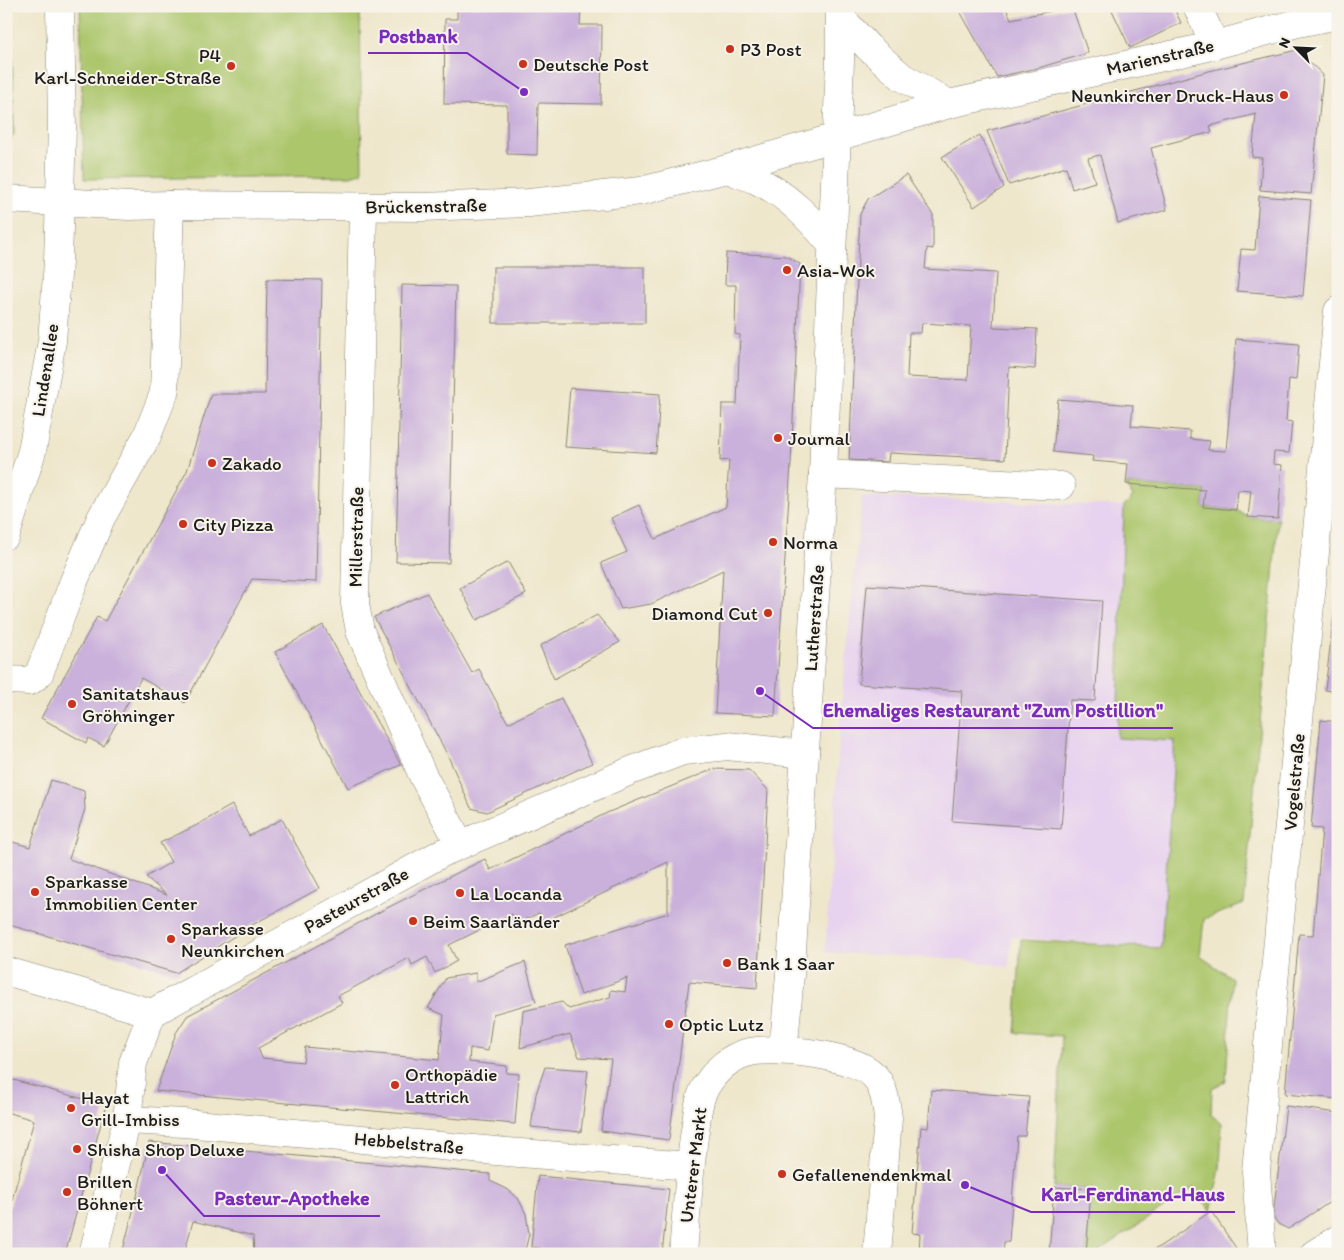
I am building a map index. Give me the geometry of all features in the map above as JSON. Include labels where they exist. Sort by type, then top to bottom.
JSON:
[{"type":"street","name":"Lindenallee","points":[[6,535],[32,451],[52,341],[58,262],[62,127],[60,6]]},
{"type":"street","points":[[1197,6],[1215,46]]},
{"type":"street","points":[[841,12],[868,47],[902,77],[949,104]]},
{"type":"street","name":"Lutherstraße","points":[[782,1050],[792,951],[823,474],[841,12]]},
{"type":"street","name":"Marienstraße","points":[[837,137],[949,104],[1215,46],[1298,23],[1338,15]]},
{"type":"street","name":"Brückenstraße","points":[[6,199],[128,206],[363,207],[529,203],[641,191],[727,169],[837,137]]},
{"type":"street","points":[[727,169],[758,181],[788,200],[815,224],[832,245]]},
{"type":"street","points":[[6,680],[30,681],[39,674],[74,581],[101,518],[147,436],[164,393],[170,205]]},
{"type":"street","name":"Millerstraße","points":[[363,207],[355,604],[360,631],[419,767],[460,844]]},
{"type":"street","name":"Vogelstraße","points":[[1262,1254],[1256,1171],[1338,311]]},
{"type":"street","points":[[823,474],[1061,486]]},
{"type":"street","name":"Pasteurstraße","points":[[152,1013],[433,857],[630,771],[683,751],[726,746],[805,754]]},
{"type":"street","points":[[6,971],[152,1013],[133,1063],[127,1120],[93,1254]]},
{"type":"street","name":"Unterer Markt","points":[[683,1254],[690,1166],[699,1105],[705,1087],[715,1072],[727,1061],[747,1053],[782,1050],[853,1062],[876,1077],[885,1096],[888,1118],[877,1254]]},
{"type":"street","name":"Hebbelstraße","points":[[127,1120],[184,1123],[507,1152],[690,1166]]},
{"type":"street","points":[[1314,1254],[1338,1239]]},
{"type":"shaded area","points":[[862,496],[1124,506],[1117,738],[1175,740],[1161,948],[1011,937],[1009,967],[966,960],[825,952],[842,698]]},
{"type":"green space","points":[[6,6],[11,6],[14,134],[6,149]]},
{"type":"green space","points":[[80,6],[360,6],[362,173],[350,176],[84,179]]},
{"type":"green space","points":[[1126,484],[1205,490],[1203,507],[1236,510],[1249,517],[1278,519],[1244,904],[1204,919],[1200,956],[1232,978],[1226,1081],[1212,1088],[1211,1115],[1222,1123],[1220,1169],[1211,1211],[1194,1187],[1095,1254],[1086,1254],[1091,1189],[1054,1187],[1062,1036],[1015,1033],[1021,940],[1161,948],[1175,741],[1117,738],[1124,506],[1133,497]]},
{"type":"building","name":"Deutsche Post","points":[[457,6],[581,6],[580,25],[602,25],[601,104],[538,103],[537,155],[507,154],[507,105],[444,104],[445,19],[457,19]]},
{"type":"building","points":[[957,6],[1005,6],[1011,19],[1072,7],[1088,53],[1038,68],[997,77]]},
{"type":"building","points":[[1110,6],[1173,6],[1181,23],[1130,48]]},
{"type":"building","points":[[1297,50],[1323,75],[1311,194],[1260,190],[1262,158],[1252,157],[1256,114],[1210,126],[1212,132],[1151,148],[1167,210],[1118,223],[1100,155],[1088,158],[1095,182],[1072,189],[1066,167],[1009,185],[987,131],[1209,71]]},
{"type":"building","points":[[980,135],[1004,187],[974,207],[942,157]]},
{"type":"building","points":[[906,175],[933,215],[933,249],[927,248],[925,269],[996,273],[993,327],[1037,329],[1035,369],[1009,367],[1005,459],[889,453],[888,462],[849,460],[860,214],[868,199]],"holes":[[[922,323],[971,326],[968,380],[907,377],[909,333],[921,333]]]},
{"type":"building","points":[[1259,196],[1311,200],[1303,296],[1237,291],[1241,249],[1255,250]]},
{"type":"building","points":[[726,253],[787,256],[800,264],[791,464],[775,716],[715,713],[723,570],[651,604],[621,609],[601,563],[627,552],[611,518],[639,505],[655,539],[726,507],[729,460],[720,461],[722,404],[737,404],[740,335],[735,334],[736,285],[725,285]]},
{"type":"building","points":[[493,267],[645,267],[645,323],[493,323]]},
{"type":"building","points":[[267,279],[322,280],[316,582],[252,579],[185,703],[141,678],[104,746],[88,738],[86,743],[41,718],[97,617],[105,621],[187,471],[211,394],[265,394]]},
{"type":"building","points":[[402,285],[456,286],[449,563],[396,562]]},
{"type":"building","points":[[1236,339],[1299,344],[1296,380],[1289,379],[1286,421],[1292,422],[1289,453],[1274,452],[1273,464],[1282,465],[1278,519],[1248,517],[1251,491],[1238,490],[1236,510],[1203,507],[1205,490],[1126,484],[1128,464],[1092,461],[1093,456],[1053,452],[1058,399],[1133,405],[1131,426],[1190,431],[1190,439],[1210,441],[1208,450],[1226,451]]},
{"type":"building","points":[[570,388],[660,394],[656,453],[565,447]]},
{"type":"building","points":[[508,562],[526,594],[477,620],[460,588]]},
{"type":"building","points":[[867,585],[1102,601],[1095,701],[1070,700],[1061,829],[952,821],[962,691],[859,684]]},
{"type":"building","points":[[427,593],[472,673],[479,669],[508,723],[561,698],[592,763],[487,812],[471,808],[448,756],[374,617]]},
{"type":"building","points":[[1336,596],[1338,596],[1338,692],[1325,690]]},
{"type":"building","points":[[597,615],[620,642],[554,679],[540,646]]},
{"type":"building","points":[[323,625],[401,765],[348,788],[275,652]]},
{"type":"building","points":[[1321,720],[1338,722],[1338,1099],[1285,1094],[1299,934],[1313,935],[1322,829],[1311,828]]},
{"type":"building","points":[[714,769],[749,770],[768,790],[757,988],[689,982],[669,1140],[601,1131],[611,1059],[579,1057],[570,1034],[520,1048],[523,1011],[562,1002],[569,1009],[610,997],[611,990],[625,992],[627,978],[581,995],[565,945],[668,913],[668,862],[544,922],[539,913],[516,924],[512,914],[449,945],[457,961],[435,973],[427,957],[412,965],[409,958],[338,996],[342,1003],[258,1048],[262,1058],[303,1062],[305,1047],[439,1060],[444,1015],[428,1008],[446,978],[476,973],[476,982],[525,962],[536,1002],[493,1014],[488,1051],[470,1048],[469,1062],[507,1066],[506,1073],[519,1074],[515,1124],[156,1091],[176,1033],[187,1016],[383,910],[485,859],[490,870],[609,812]]},
{"type":"building","points":[[51,780],[84,791],[85,809],[69,859],[167,895],[146,877],[171,862],[160,843],[232,805],[249,836],[282,819],[320,888],[252,925],[176,973],[6,924],[6,840],[30,847]]},
{"type":"building","points":[[545,1067],[588,1070],[581,1132],[531,1127],[536,1094]]},
{"type":"building","points":[[6,1078],[106,1105],[65,1254],[6,1254],[6,1205],[10,1207],[34,1120],[6,1112]]},
{"type":"building","points":[[931,1090],[1029,1097],[1025,1136],[1017,1136],[1009,1242],[1004,1242],[1003,1254],[919,1254],[920,1234],[912,1233],[921,1127],[928,1128]]},
{"type":"building","points":[[1286,1106],[1338,1113],[1338,1197],[1288,1229],[1278,1224],[1273,1216]]},
{"type":"building","points":[[149,1142],[490,1174],[490,1181],[507,1189],[518,1198],[526,1214],[529,1234],[525,1251],[524,1254],[254,1254],[253,1236],[193,1221],[184,1254],[122,1254]]},
{"type":"building","points":[[538,1176],[669,1189],[662,1254],[540,1254],[541,1248],[531,1247]]},
{"type":"building","points":[[1054,1187],[1091,1189],[1086,1254],[1049,1254]]},
{"type":"building","points":[[1211,1211],[1240,1254],[1148,1254],[1168,1241]]},
{"type":"place","name":"P3 Post","points":[[730,49]]},
{"type":"place","name":"Deutsche Post","points":[[523,64]]},
{"type":"place","name":"P4 Karl-Schneider-Straße","points":[[231,66]]},
{"type":"place","name":"Postbank","points":[[524,92]]},
{"type":"place","name":"Neunkircher Druck-Haus","points":[[1284,95]]},
{"type":"place","name":"Asia-Wok","points":[[787,270]]},
{"type":"place","name":"Journal","points":[[778,438]]},
{"type":"place","name":"Zakado","points":[[212,463]]},
{"type":"place","name":"City Pizza","points":[[183,524]]},
{"type":"place","name":"Norma","points":[[773,542]]},
{"type":"place","name":"Diamond Cut","points":[[768,613]]},
{"type":"place","name":"Ehemaliges Restaurant \"Zum Postillion\"","points":[[760,691]]},
{"type":"place","name":"Sanitatshaus Gröhninger","points":[[72,704]]},
{"type":"place","name":"Sparkasse Immobilien Center","points":[[35,892]]},
{"type":"place","name":"La Locanda","points":[[460,893]]},
{"type":"place","name":"Beim Saarländer","points":[[413,921]]},
{"type":"place","name":"Sparkasse Neunkirchen","points":[[171,939]]},
{"type":"place","name":"Bank 1 Saar","points":[[727,963]]},
{"type":"place","name":"Optic Lutz","points":[[669,1024]]},
{"type":"place","name":"Orthopädie Lattrich","points":[[395,1085]]},
{"type":"place","name":"Hayat Grill-Imbiss","points":[[71,1108]]},
{"type":"place","name":"Shisha Shop Deluxe","points":[[77,1149]]},
{"type":"place","name":"Pasteur-Apotheke","points":[[162,1170]]},
{"type":"place","name":"Gefallenendenkmal","points":[[782,1174]]},
{"type":"place","name":"Karl-Ferdinand-Haus","points":[[965,1185]]},
{"type":"place","name":"Brillen Böhnert","points":[[67,1192]]}]
